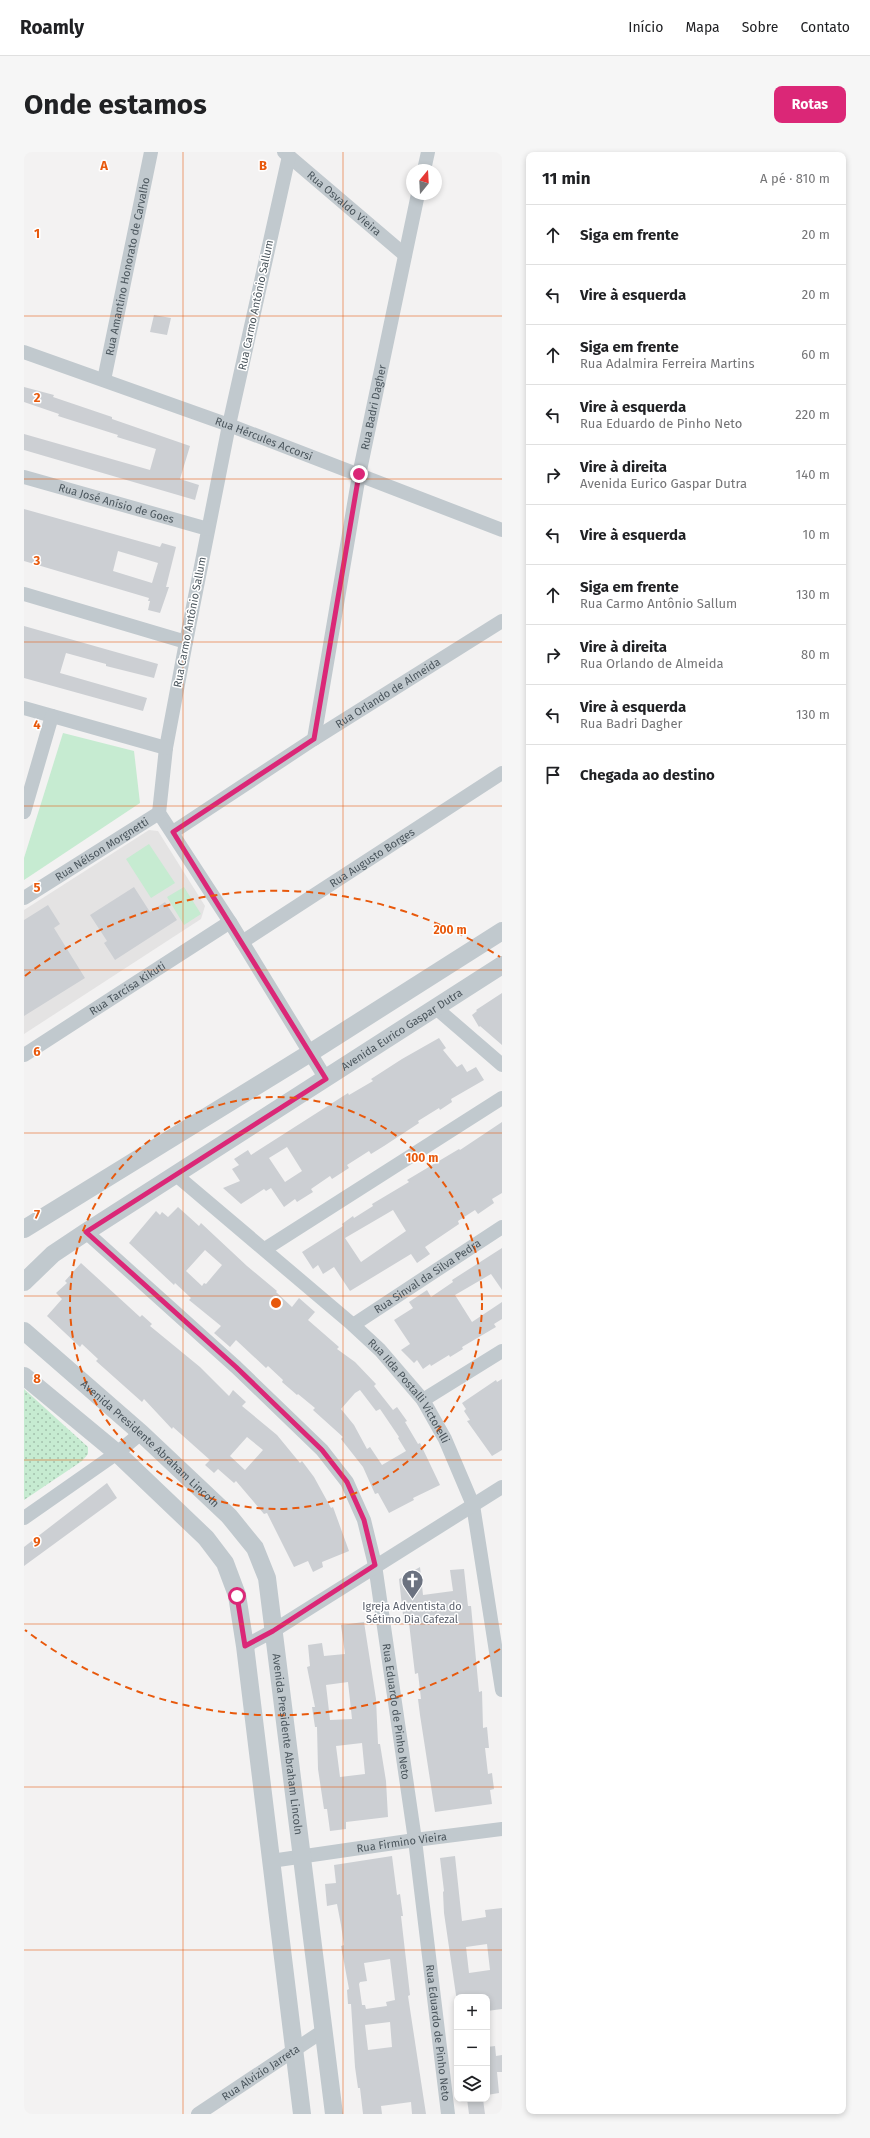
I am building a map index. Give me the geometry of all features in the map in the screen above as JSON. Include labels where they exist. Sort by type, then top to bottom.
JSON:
[{"type":"street","name":"Rua Amantino Honorato de Carvalho","points":[[104,380],[151,152]]},
{"type":"street","points":[[425,164],[428,152]]},
{"type":"street","name":"Rua Osvaldo Vieira","points":[[286,154],[405,255]]},
{"type":"street","name":"Rua Carmo Antônio Sallum","points":[[159,813],[166,748],[186,642],[229,425],[286,154]]},
{"type":"street","name":"Rua Badri Dagher","points":[[314,739],[359,474],[417,200]]},
{"type":"street","name":"Rua Hércules Accorsi","points":[[24,352],[229,425],[502,530]]},
{"type":"street","name":"Rua José Anísio de Goes","points":[[24,477],[208,530]]},
{"type":"street","points":[[24,594],[186,642]]},
{"type":"street","name":"Rua Orlando de Almeida","points":[[173,832],[314,739],[502,621]]},
{"type":"street","points":[[24,708],[166,748]]},
{"type":"street","points":[[24,812],[52,716]]},
{"type":"street","name":"Rua Augusto Borges","points":[[242,942],[502,773]]},
{"type":"street","points":[[159,813],[173,832],[230,922],[326,1079]]},
{"type":"street","name":"Rua Nélson Morgnetti","points":[[24,898],[159,813]]},
{"type":"street","name":"Rua Tarcisa Kikuti","points":[[24,1055],[230,922]]},
{"type":"street","points":[[24,1229],[310,1053],[502,931]]},
{"type":"street","name":"Avenida Eurico Gaspar Dutra","points":[[24,1282],[53,1254],[86,1232],[502,965]]},
{"type":"street","points":[[436,1008],[502,1065]]},
{"type":"street","points":[[265,1250],[502,1098]]},
{"type":"street","name":"Rua Ilda Postalli Victorelli","points":[[176,1175],[353,1324],[380,1350],[423,1400],[445,1439],[474,1505],[502,1690]]},
{"type":"street","name":"Rua Sinval da Silva Pedra","points":[[353,1324],[502,1227]]},
{"type":"street","name":"Rua Eduardo de Pinho Neto","points":[[86,1232],[236,1367],[322,1450],[347,1482],[364,1520],[375,1565],[415,1840],[448,2114]]},
{"type":"street","name":"Avenida Presidente Abraham Lincoln","points":[[24,1331],[141,1433],[229,1516],[255,1548],[266,1578],[334,2114]]},
{"type":"street","points":[[423,1400],[502,1351]]},
{"type":"street","points":[[24,1376],[117,1453],[206,1538],[225,1563],[237,1596],[245,1646],[302,2114]]},
{"type":"street","points":[[25,1517],[117,1453],[141,1433]]},
{"type":"street","points":[[245,1646],[273,1631],[375,1565],[502,1487]]},
{"type":"street","name":"Rua Firmino Vieira","points":[[271,1861],[502,1829]]},
{"type":"street","name":"Rua Alvizio Jarreta","points":[[198,2114],[323,2031]]},
{"type":"shaded area","points":[[149,830],[158,831],[205,906],[201,919],[24,1034],[24,910]]},
{"type":"green space","points":[[63,733],[134,751],[140,803],[24,880],[24,858]]},
{"type":"green space","points":[[149,844],[175,883],[151,898],[126,859]]},
{"type":"green space","points":[[184,887],[201,914],[184,925],[167,897]]},
{"type":"green space","points":[[24,1389],[88,1447],[88,1454],[82,1461],[24,1500]]},
{"type":"building","points":[[154,315],[171,318],[167,335],[150,332]]},
{"type":"building","points":[[24,387],[54,395],[53,397],[190,446],[180,479],[199,485],[195,500],[24,450],[24,434],[150,470],[156,449],[58,416],[59,414],[24,402]]},
{"type":"building","points":[[24,509],[160,547],[162,543],[176,547],[166,587],[169,587],[160,613],[148,610],[150,601],[148,601],[149,598],[24,561]],"holes":[[[118,551],[158,563],[152,583],[113,571]]]},
{"type":"building","points":[[24,626],[158,664],[154,678],[106,666],[106,664],[66,653],[60,673],[147,698],[143,711],[24,678]]},
{"type":"building","points":[[134,887],[150,912],[165,902],[177,920],[115,960],[104,943],[107,941],[90,915]]},
{"type":"building","points":[[48,905],[60,924],[54,928],[85,978],[24,1016],[24,920]]},
{"type":"building","points":[[502,993],[502,1045],[480,1026],[479,1027],[472,1015],[477,1011],[476,1010]]},
{"type":"building","points":[[439,1038],[446,1048],[443,1050],[457,1067],[462,1064],[467,1072],[476,1067],[484,1080],[451,1099],[452,1102],[418,1121],[419,1123],[384,1146],[371,1154],[369,1151],[347,1165],[349,1168],[332,1179],[330,1176],[311,1189],[313,1192],[297,1202],[295,1199],[284,1207],[271,1188],[266,1191],[264,1189],[241,1204],[223,1188],[240,1181],[232,1169],[239,1165],[234,1159],[248,1150],[251,1155],[348,1093],[349,1095],[373,1081],[371,1079]],"holes":[[[287,1147],[302,1171],[285,1182],[269,1158]]]},
{"type":"building","points":[[502,1122],[502,1193],[492,1199],[494,1203],[478,1214],[475,1210],[458,1221],[459,1224],[425,1247],[430,1254],[417,1263],[411,1254],[350,1291],[334,1267],[323,1274],[318,1265],[313,1269],[302,1252],[343,1226],[342,1224],[353,1216],[354,1218],[373,1206],[372,1204],[409,1182],[407,1180],[459,1149],[460,1150]],"holes":[[[393,1210],[406,1231],[361,1262],[345,1238]]]},
{"type":"building","points":[[178,1207],[199,1226],[201,1223],[247,1266],[277,1291],[276,1292],[292,1307],[299,1298],[315,1312],[308,1320],[339,1347],[337,1349],[355,1362],[376,1384],[374,1386],[393,1410],[397,1407],[407,1421],[405,1422],[418,1444],[420,1443],[440,1485],[413,1498],[414,1500],[389,1513],[378,1493],[375,1494],[363,1467],[341,1439],[343,1437],[313,1410],[315,1408],[298,1394],[297,1395],[282,1382],[283,1380],[268,1366],[266,1368],[236,1340],[230,1347],[214,1333],[221,1326],[189,1300],[191,1298],[175,1283],[174,1285],[129,1243],[156,1211],[160,1215],[162,1212],[168,1217]],"holes":[[[205,1250],[222,1265],[206,1284],[204,1283],[202,1286],[186,1271]],[[360,1390],[376,1411],[380,1409],[399,1437],[398,1438],[406,1451],[382,1465],[370,1447],[367,1449],[354,1425],[341,1409],[355,1393]]]},
{"type":"building","points":[[502,1248],[502,1290],[491,1274],[455,1295],[472,1322],[502,1302],[502,1319],[494,1324],[496,1327],[462,1347],[463,1349],[450,1357],[449,1355],[431,1366],[430,1364],[423,1369],[417,1360],[414,1363],[401,1350],[410,1344],[394,1320],[413,1308],[409,1302],[427,1290],[431,1297],[453,1282],[452,1280]]},
{"type":"building","points":[[81,1263],[140,1317],[142,1315],[152,1324],[150,1326],[200,1367],[229,1396],[233,1390],[246,1402],[242,1406],[277,1435],[300,1463],[302,1461],[314,1477],[331,1508],[333,1507],[349,1551],[322,1562],[323,1567],[313,1572],[308,1561],[294,1567],[267,1513],[264,1514],[236,1481],[234,1483],[218,1469],[214,1473],[205,1465],[210,1460],[173,1427],[172,1429],[144,1399],[142,1402],[96,1361],[98,1359],[82,1344],[80,1347],[47,1316],[62,1299],[56,1293],[67,1283],[65,1281]],"holes":[[[247,1437],[263,1450],[245,1470],[230,1456]]]},
{"type":"building","points":[[502,1379],[502,1450],[492,1456],[467,1421],[470,1420],[464,1411],[466,1409],[462,1403],[496,1380],[497,1382]]},
{"type":"building","points":[[107,1483],[117,1498],[24,1566],[24,1547]]},
{"type":"building","points":[[420,1567],[423,1595],[453,1591],[450,1570],[464,1569],[468,1606],[471,1606],[479,1692],[482,1691],[483,1728],[487,1727],[489,1748],[485,1748],[488,1774],[492,1773],[494,1789],[490,1790],[492,1804],[435,1812],[418,1699],[421,1699],[418,1673],[415,1674],[409,1623],[404,1624],[399,1579]]},
{"type":"building","points":[[364,1622],[376,1699],[378,1744],[380,1744],[386,1781],[388,1817],[346,1822],[346,1829],[330,1831],[327,1809],[324,1809],[318,1769],[317,1727],[315,1727],[312,1707],[315,1707],[307,1667],[310,1666],[308,1645],[322,1643],[324,1656],[345,1654],[341,1625]],"holes":[[[348,1682],[352,1719],[330,1720],[326,1685]],[[362,1743],[365,1774],[340,1777],[336,1746]]]},
{"type":"building","points":[[392,1856],[397,1895],[400,1894],[403,1916],[401,1916],[410,1995],[408,1996],[426,2114],[412,2114],[411,2102],[381,2106],[382,2114],[363,2114],[360,2088],[358,2088],[355,2067],[351,2004],[348,2004],[347,1990],[349,1989],[341,1946],[344,1945],[341,1925],[337,1904],[327,1906],[325,1884],[336,1883],[334,1865]],"holes":[[[390,1959],[395,2000],[386,2002],[387,2006],[366,2009],[365,2005],[362,2005],[359,1984],[360,1982],[367,1981],[364,1963]],[[390,2022],[392,2047],[368,2050],[365,2025]]]},
{"type":"building","points":[[455,1856],[462,1921],[486,1917],[485,1910],[502,1908],[502,2009],[490,2011],[490,1994],[456,1994],[444,1913],[444,1891],[440,1858]],"holes":[[[487,1944],[490,1970],[469,1973],[466,1947]]]},
{"type":"building","points":[[495,2046],[496,2056],[502,2055],[502,2072],[497,2072],[499,2093],[490,2094],[490,2066],[490,2047]]},
{"type":"building","points":[[467,2102],[483,2102],[485,2114],[469,2114]]},
{"type":"place","name":"Igreja Adventista do Sétimo Dia Cafezal","points":[[412,1600]]},
{"type":"route","points":[[237,1596],[245,1646],[273,1631],[375,1565],[364,1520],[347,1482],[322,1450],[236,1367],[86,1232],[326,1079],[173,832],[314,739],[359,474]]}]
